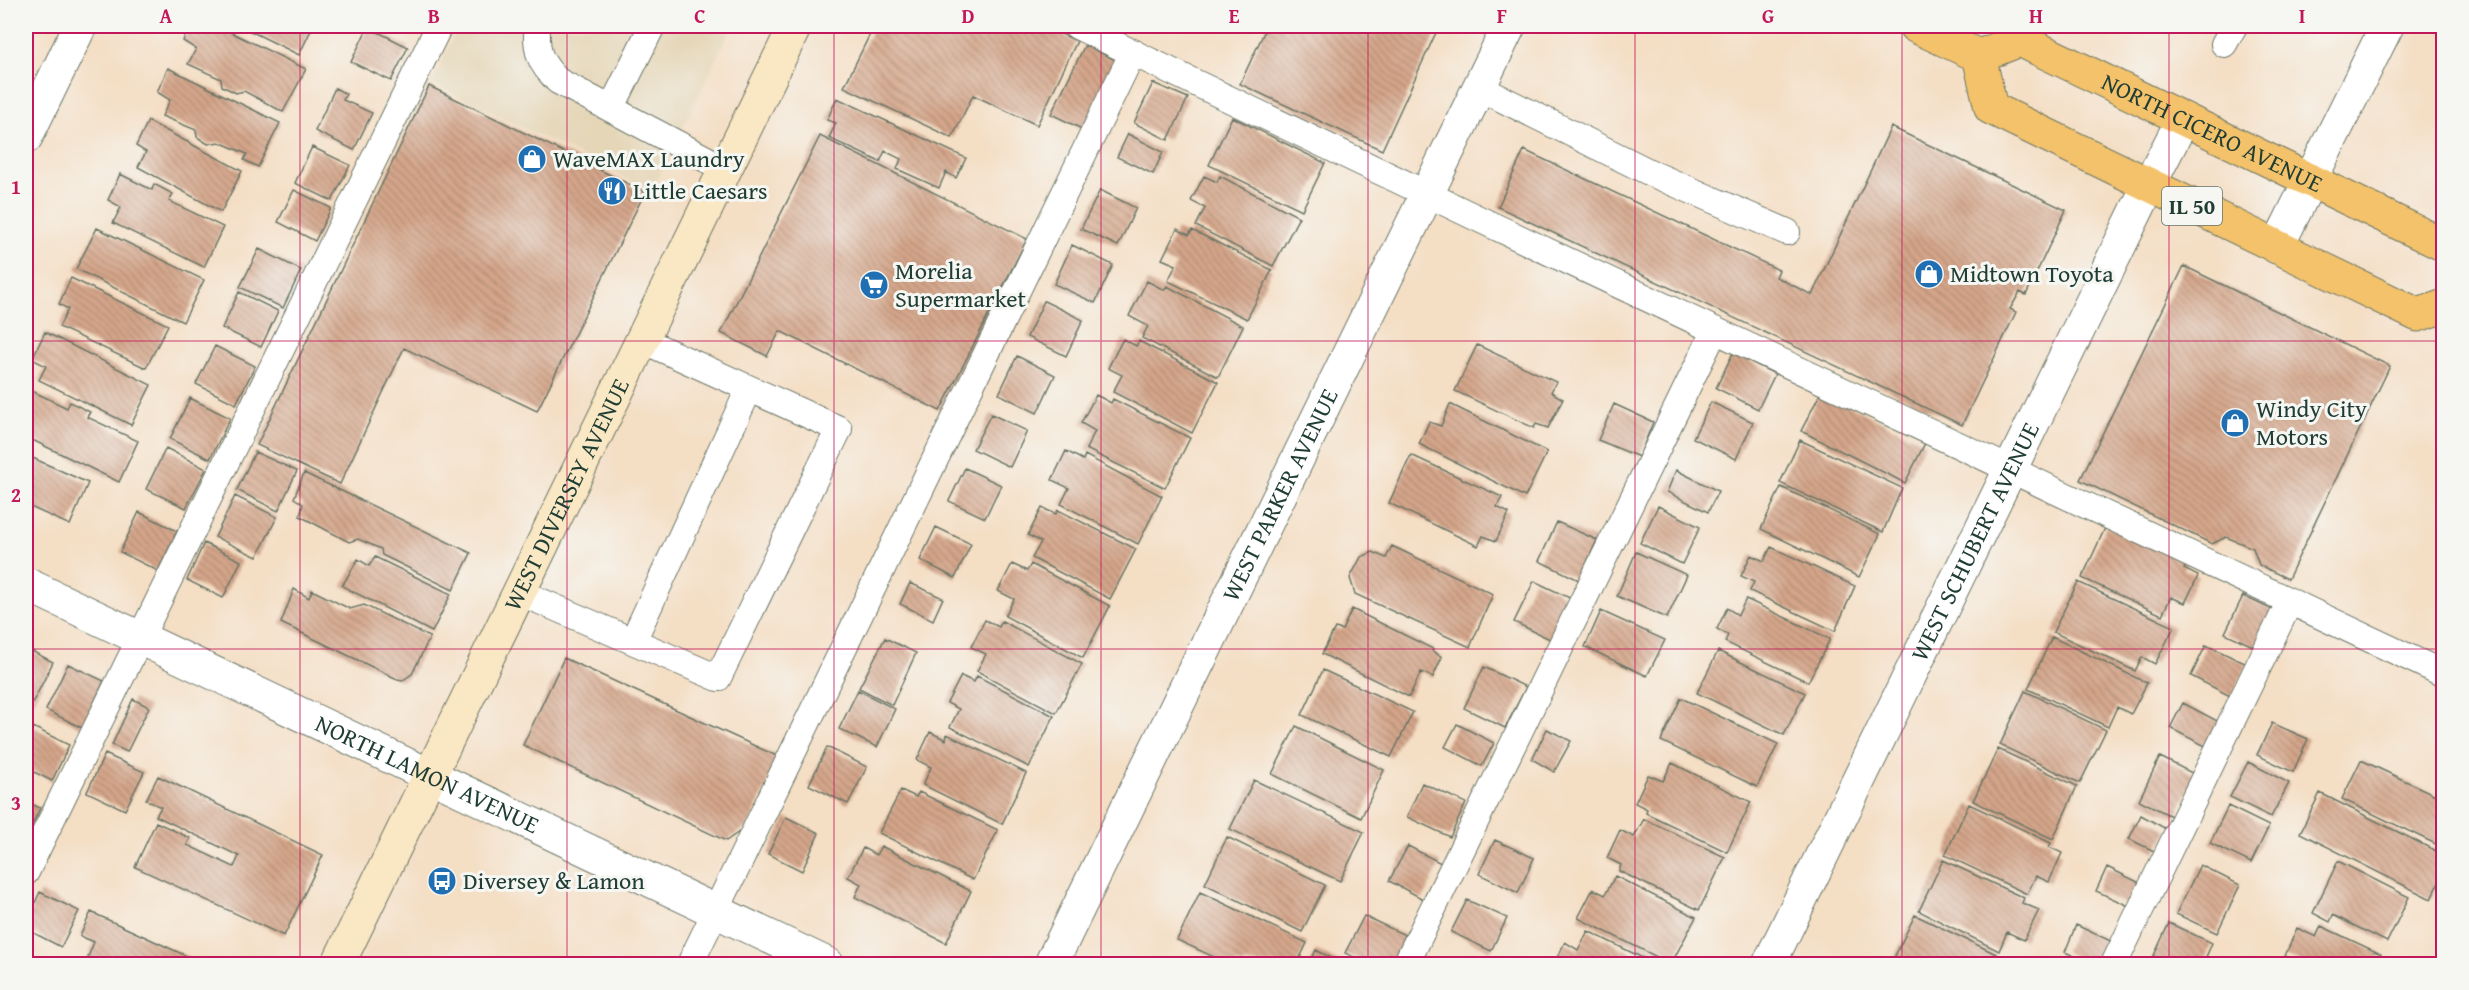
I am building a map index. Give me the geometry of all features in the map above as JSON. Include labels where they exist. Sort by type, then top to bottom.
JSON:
[{"type":"main road","name":"WEST DIVERSEY AVENUE","points":[[338,964],[795,26]]},
{"type":"main road","points":[[1915,26],[1979,56]]},
{"type":"main road","name":"NORTH CICERO AVENUE","points":[[1979,56],[2020,40],[2444,245]]},
{"type":"main road","name":"IL 50","points":[[1979,56],[1990,108],[2418,315],[2444,306]]},
{"type":"street","points":[[26,137],[80,26]]},
{"type":"street","name":"WEST PARKER AVENUE","points":[[1051,964],[1509,26]]},
{"type":"street","points":[[2277,247],[2387,26]]},
{"type":"street","name":"WEST SCHUBERT AVENUE","points":[[1769,964],[2183,119]]},
{"type":"street","name":"NORTH LAMON AVENUE","points":[[26,584],[827,964]]},
{"type":"lane","points":[[26,872],[439,26]]},
{"type":"lane","points":[[537,26],[536,47],[543,66],[558,81],[725,169]]},
{"type":"lane","points":[[610,109],[652,26]]},
{"type":"lane","points":[[1077,26],[1426,194],[2444,674]]},
{"type":"lane","points":[[690,964],[1133,52]]},
{"type":"lane","points":[[1478,87],[1653,174],[1787,232]]},
{"type":"lane","points":[[1406,964],[1715,330]]},
{"type":"lane","points":[[519,592],[718,678],[839,429],[642,340]]},
{"type":"lane","points":[[633,641],[749,389]]},
{"type":"lane","points":[[2114,964],[2290,602]]},
{"type":"shaded area","points":[[459,26],[732,26],[652,191],[431,83]]},
{"type":"building","points":[[189,26],[218,26],[306,69],[283,112],[244,91],[236,93],[222,86],[221,79],[188,64],[196,49],[183,41]]},
{"type":"building","points":[[240,26],[313,26],[299,55]]},
{"type":"building","points":[[874,26],[1044,26],[1077,41],[1037,125],[973,95],[952,138],[844,87]]},
{"type":"building","points":[[1267,26],[1439,26],[1382,150],[1240,84]]},
{"type":"building","points":[[368,27],[408,47],[391,81],[351,62]]},
{"type":"building","points":[[1085,45],[1119,62],[1086,131],[1051,114]]},
{"type":"building","points":[[168,68],[280,123],[258,167],[244,160],[247,154],[219,142],[208,144],[197,137],[196,130],[162,116],[170,100],[157,92]]},
{"type":"building","points":[[1153,83],[1188,98],[1168,140],[1134,123]]},
{"type":"building","points":[[429,86],[645,192],[537,411],[404,348],[340,484],[257,445]]},
{"type":"building","points":[[335,88],[346,94],[343,100],[372,113],[354,150],[315,131]]},
{"type":"building","points":[[837,98],[966,158],[956,178],[946,172],[939,188],[897,169],[901,159],[885,151],[880,162],[829,138],[836,123],[827,120]]},
{"type":"building","points":[[1232,117],[1325,163],[1302,210],[1209,165]]},
{"type":"building","points":[[148,121],[242,171],[221,212],[138,167],[146,152],[136,146]]},
{"type":"building","name":"Midtown Toyota","points":[[1891,127],[2066,210],[2026,295],[2020,292],[2010,309],[2016,312],[1962,425],[1498,207],[1524,150],[1779,270],[1776,277],[1812,295]]},
{"type":"building","points":[[1128,134],[1163,152],[1153,174],[1117,157]]},
{"type":"building","name":"Morelia Supermarket","points":[[820,136],[1027,239],[940,411],[780,331],[767,356],[721,333]]},
{"type":"building","points":[[312,147],[350,165],[332,201],[295,183]]},
{"type":"building","points":[[120,174],[152,190],[154,184],[173,194],[169,201],[223,227],[204,267],[113,223],[121,207],[108,200]]},
{"type":"building","points":[[1204,176],[1217,182],[1220,176],[1299,217],[1273,266],[1196,226],[1205,208],[1191,201]]},
{"type":"building","points":[[294,190],[331,208],[315,241],[278,222]]},
{"type":"building","points":[[1100,190],[1136,208],[1118,246],[1081,229]]},
{"type":"building","points":[[97,228],[204,280],[183,322],[76,269]]},
{"type":"building","points":[[1177,229],[1189,235],[1192,230],[1272,270],[1247,319],[1168,281],[1176,265],[1162,259]]},
{"type":"building","points":[[1072,245],[1113,265],[1095,303],[1054,284]]},
{"type":"building","points":[[259,249],[301,270],[283,308],[240,287]]},
{"type":"building","name":"Windy City Motors","points":[[2184,266],[2390,366],[2288,579],[2259,565],[2253,548],[2226,537],[2212,544],[2080,480]]},
{"type":"building","points":[[71,278],[168,325],[146,368],[59,327],[68,309],[59,304]]},
{"type":"building","points":[[1147,281],[1164,290],[1167,286],[1243,326],[1218,377],[1142,338],[1148,326],[1129,316]]},
{"type":"building","points":[[239,292],[278,311],[261,347],[222,328]]},
{"type":"building","points":[[1044,301],[1083,320],[1066,356],[1027,337]]},
{"type":"building","points":[[45,332],[151,385],[131,425],[39,380],[46,366],[32,359]]},
{"type":"building","points":[[1123,339],[1136,346],[1139,341],[1218,382],[1192,433],[1113,392],[1122,375],[1108,368]]},
{"type":"building","points":[[1477,345],[1556,382],[1551,392],[1563,399],[1548,428],[1536,424],[1534,428],[1455,391]]},
{"type":"building","points":[[215,346],[255,366],[236,404],[196,384]]},
{"type":"building","points":[[1733,353],[1775,374],[1758,409],[1716,388]]},
{"type":"building","points":[[1017,356],[1055,375],[1037,413],[999,394]]},
{"type":"building","points":[[30,390],[67,408],[70,402],[90,412],[87,417],[138,441],[119,482],[26,437],[26,401]]},
{"type":"building","points":[[1821,392],[1925,443],[1905,483],[1801,431]]},
{"type":"building","points":[[1096,395],[1111,403],[1113,399],[1190,438],[1165,488],[1086,449],[1095,431],[1081,423]]},
{"type":"building","points":[[190,398],[230,418],[210,459],[170,439]]},
{"type":"building","points":[[1711,402],[1753,422],[1736,459],[1693,438]]},
{"type":"building","points":[[1450,404],[1547,452],[1525,497],[1419,444],[1429,422],[1441,426]]},
{"type":"building","points":[[1614,404],[1653,422],[1639,457],[1598,440]]},
{"type":"building","points":[[991,414],[1027,431],[1010,467],[973,449]]},
{"type":"building","points":[[1800,440],[1902,488],[1883,532],[1780,483]]},
{"type":"building","points":[[166,448],[206,469],[186,508],[146,489]]},
{"type":"building","points":[[1066,451],[1083,460],[1085,455],[1162,496],[1138,544],[1061,504],[1069,488],[1052,480]]},
{"type":"building","points":[[255,452],[297,471],[278,511],[237,490]]},
{"type":"building","points":[[26,455],[88,483],[70,525],[26,505]]},
{"type":"building","points":[[1411,455],[1502,497],[1497,507],[1509,513],[1496,541],[1483,536],[1478,546],[1389,503]]},
{"type":"building","points":[[965,468],[1001,485],[985,518],[949,501]]},
{"type":"building","points":[[1676,470],[1718,491],[1708,512],[1667,492]]},
{"type":"building","points":[[304,473],[471,553],[453,590],[382,555],[381,549],[358,539],[349,542],[300,516],[303,504],[294,498]]},
{"type":"building","points":[[1781,487],[1880,534],[1859,577],[1761,529]]},
{"type":"building","points":[[235,496],[277,517],[257,557],[215,537]]},
{"type":"building","points":[[1658,506],[1700,527],[1682,564],[1640,543]]},
{"type":"building","points":[[1042,508],[1056,514],[1058,510],[1136,549],[1110,599],[1032,558],[1041,542],[1028,535]]},
{"type":"building","points":[[139,512],[177,531],[158,571],[120,552]]},
{"type":"building","points":[[1557,522],[1597,540],[1579,580],[1539,561]]},
{"type":"building","points":[[2106,526],[2187,563],[2184,569],[2198,576],[2185,603],[2171,597],[2162,615],[2082,578]]},
{"type":"building","points":[[936,527],[971,544],[955,578],[920,560]]},
{"type":"building","points":[[204,543],[241,561],[223,598],[187,580]]},
{"type":"building","points":[[1392,546],[1493,594],[1470,647],[1355,594],[1350,578],[1361,557],[1373,552],[1386,558]]},
{"type":"building","points":[[1771,547],[1855,586],[1835,631],[1750,591],[1754,582],[1741,576],[1751,555],[1764,561]]},
{"type":"building","points":[[1636,552],[1687,575],[1667,618],[1617,596]]},
{"type":"building","points":[[375,557],[451,594],[432,632],[342,586],[358,559],[369,566]]},
{"type":"building","points":[[1012,564],[1027,571],[1031,564],[1110,606],[1083,658],[1005,616],[1014,599],[998,591]]},
{"type":"building","points":[[1534,581],[1574,600],[1554,641],[1514,622]]},
{"type":"building","points":[[2078,582],[2174,627],[2155,664],[2142,657],[2135,671],[2053,632]]},
{"type":"building","points":[[910,583],[943,598],[933,620],[900,604]]},
{"type":"building","points":[[294,589],[309,598],[312,590],[350,609],[364,605],[430,637],[412,674],[403,680],[397,679],[281,623]]},
{"type":"building","points":[[2243,596],[2277,612],[2259,649],[2225,633]]},
{"type":"building","points":[[1746,599],[1830,639],[1808,682],[1725,642],[1728,635],[1717,629],[1727,608],[1738,615]]},
{"type":"building","points":[[1352,609],[1433,649],[1432,651],[1442,657],[1433,677],[1421,672],[1409,697],[1322,654],[1335,628],[1342,630]]},
{"type":"building","points":[[1601,611],[1665,640],[1647,676],[1585,647]]},
{"type":"building","points":[[985,620],[999,627],[1002,621],[1082,664],[1056,713],[977,671],[986,654],[971,647]]},
{"type":"building","points":[[2052,637],[2147,683],[2131,714],[2117,707],[2108,727],[2028,689]]},
{"type":"building","points":[[885,638],[916,653],[892,705],[859,688]]},
{"type":"building","points":[[2206,645],[2247,664],[2232,697],[2191,676]]},
{"type":"building","points":[[26,648],[53,662],[33,702],[26,699]]},
{"type":"building","points":[[1718,651],[1805,693],[1784,735],[1697,693]]},
{"type":"building","points":[[564,658],[779,757],[749,825],[726,841],[523,745]]},
{"type":"building","points":[[68,664],[104,681],[82,728],[46,710]]},
{"type":"building","points":[[1484,667],[1526,687],[1505,728],[1464,708]]},
{"type":"building","points":[[1323,670],[1413,712],[1391,757],[1302,715]]},
{"type":"building","points":[[961,676],[974,682],[977,676],[1054,716],[1029,767],[950,727],[959,709],[947,703]]},
{"type":"building","points":[[858,690],[895,709],[877,747],[839,729]]},
{"type":"building","points":[[2025,691],[2106,730],[2080,783],[2000,745]]},
{"type":"building","points":[[1681,698],[1778,744],[1757,787],[1661,741]]},
{"type":"building","points":[[133,699],[149,707],[127,752],[112,745]]},
{"type":"building","points":[[2183,703],[2223,724],[2211,749],[2170,728]]},
{"type":"building","points":[[2272,723],[2308,739],[2293,772],[2257,755]]},
{"type":"building","points":[[1457,724],[1494,743],[1482,766],[1445,747]]},
{"type":"building","points":[[1296,726],[1384,770],[1361,818],[1272,774]]},
{"type":"building","points":[[33,727],[69,745],[52,781],[26,768],[26,742]]},
{"type":"building","points":[[1547,729],[1571,741],[1554,772],[1532,759]]},
{"type":"building","points":[[930,732],[946,740],[947,734],[1026,773],[1002,824],[923,785],[931,767],[917,760]]},
{"type":"building","points":[[827,747],[867,767],[848,804],[809,785]]},
{"type":"building","points":[[1998,749],[2077,786],[2053,839],[1973,801]]},
{"type":"building","points":[[105,754],[144,772],[125,810],[87,792]]},
{"type":"building","points":[[2160,757],[2196,775],[2175,818],[2139,800]]},
{"type":"building","points":[[2361,760],[2444,799],[2444,848],[2342,799]]},
{"type":"building","points":[[2248,762],[2289,783],[2271,817],[2230,797]]},
{"type":"building","points":[[1672,763],[1751,802],[1727,852],[1646,813],[1647,809],[1635,803],[1648,775],[1663,781]]},
{"type":"building","points":[[158,776],[323,855],[284,936],[135,867],[156,822],[190,838],[187,845],[234,867],[239,856],[156,816],[161,807],[146,800]]},
{"type":"building","points":[[1254,780],[1364,832],[1340,881],[1230,829]]},
{"type":"building","points":[[1422,783],[1466,803],[1450,837],[1407,817]]},
{"type":"building","points":[[901,790],[916,797],[919,792],[998,830],[973,880],[879,833]]},
{"type":"building","points":[[2320,793],[2444,855],[2444,872],[2431,899],[2300,833]]},
{"type":"building","points":[[26,801],[40,808],[26,838]]},
{"type":"building","points":[[1969,804],[2051,843],[2049,847],[2062,853],[2049,882],[2036,876],[2027,894],[1945,855]]},
{"type":"building","points":[[2228,806],[2269,826],[2251,863],[2210,843]]},
{"type":"building","points":[[2141,815],[2168,830],[2156,852],[2129,839]]},
{"type":"building","points":[[786,817],[819,833],[802,871],[768,854]]},
{"type":"building","points":[[1644,819],[1725,857],[1699,910],[1619,871],[1621,865],[1607,858],[1620,830],[1634,837]]},
{"type":"building","points":[[1227,837],[1325,885],[1302,932],[1205,884]]},
{"type":"building","points":[[1495,840],[1534,858],[1518,893],[1479,874]]},
{"type":"building","points":[[881,846],[971,891],[946,943],[855,897],[861,884],[848,877],[863,848],[876,855]]},
{"type":"building","points":[[1408,846],[1441,863],[1423,899],[1389,881]]},
{"type":"building","points":[[1943,860],[2024,898],[2022,903],[2039,910],[2024,940],[2007,932],[1999,951],[1919,911]]},
{"type":"building","points":[[2338,861],[2409,897],[2387,942],[2333,915],[2330,922],[2313,913]]},
{"type":"building","points":[[2200,865],[2240,885],[2217,933],[2176,914]]},
{"type":"building","points":[[2107,867],[2140,883],[2129,906],[2096,891]]},
{"type":"building","points":[[1615,876],[1696,917],[1671,964],[1578,918],[1593,889],[1605,895]]},
{"type":"building","points":[[40,892],[79,911],[61,947],[26,929],[26,922]]},
{"type":"building","points":[[1200,892],[1307,943],[1297,964],[1229,964],[1177,940]]},
{"type":"building","points":[[1467,900],[1507,918],[1491,951],[1451,932]]},
{"type":"building","points":[[91,912],[204,964],[105,964],[88,957],[94,942],[80,936]]},
{"type":"building","points":[[1915,915],[1996,954],[1995,957],[2009,964],[1891,964]]},
{"type":"building","points":[[1364,916],[1405,935],[1392,964],[1369,964],[1345,953]]},
{"type":"building","points":[[2169,923],[2212,943],[2203,964],[2151,962]]},
{"type":"building","points":[[2076,925],[2113,942],[2103,964],[2092,964],[2065,952]]},
{"type":"building","points":[[2321,926],[2381,954],[2376,964],[2304,964],[2285,956],[2297,928],[2316,937]]},
{"type":"building","points":[[1588,931],[1655,964],[1554,964],[1565,942],[1578,950]]},
{"type":"building","points":[[1316,950],[1343,964],[1309,964]]},
{"type":"place","name":"WaveMAX Laundry","points":[[532,159]]},
{"type":"place","name":"Little Caesars","points":[[612,191]]},
{"type":"place","name":"Midtown Toyota","points":[[1929,274]]},
{"type":"place","name":"Morelia Supermarket","points":[[874,285]]},
{"type":"place","name":"Windy City Motors","points":[[2235,423]]},
{"type":"place","name":"Diversey & Lamon","points":[[442,881]]}]
